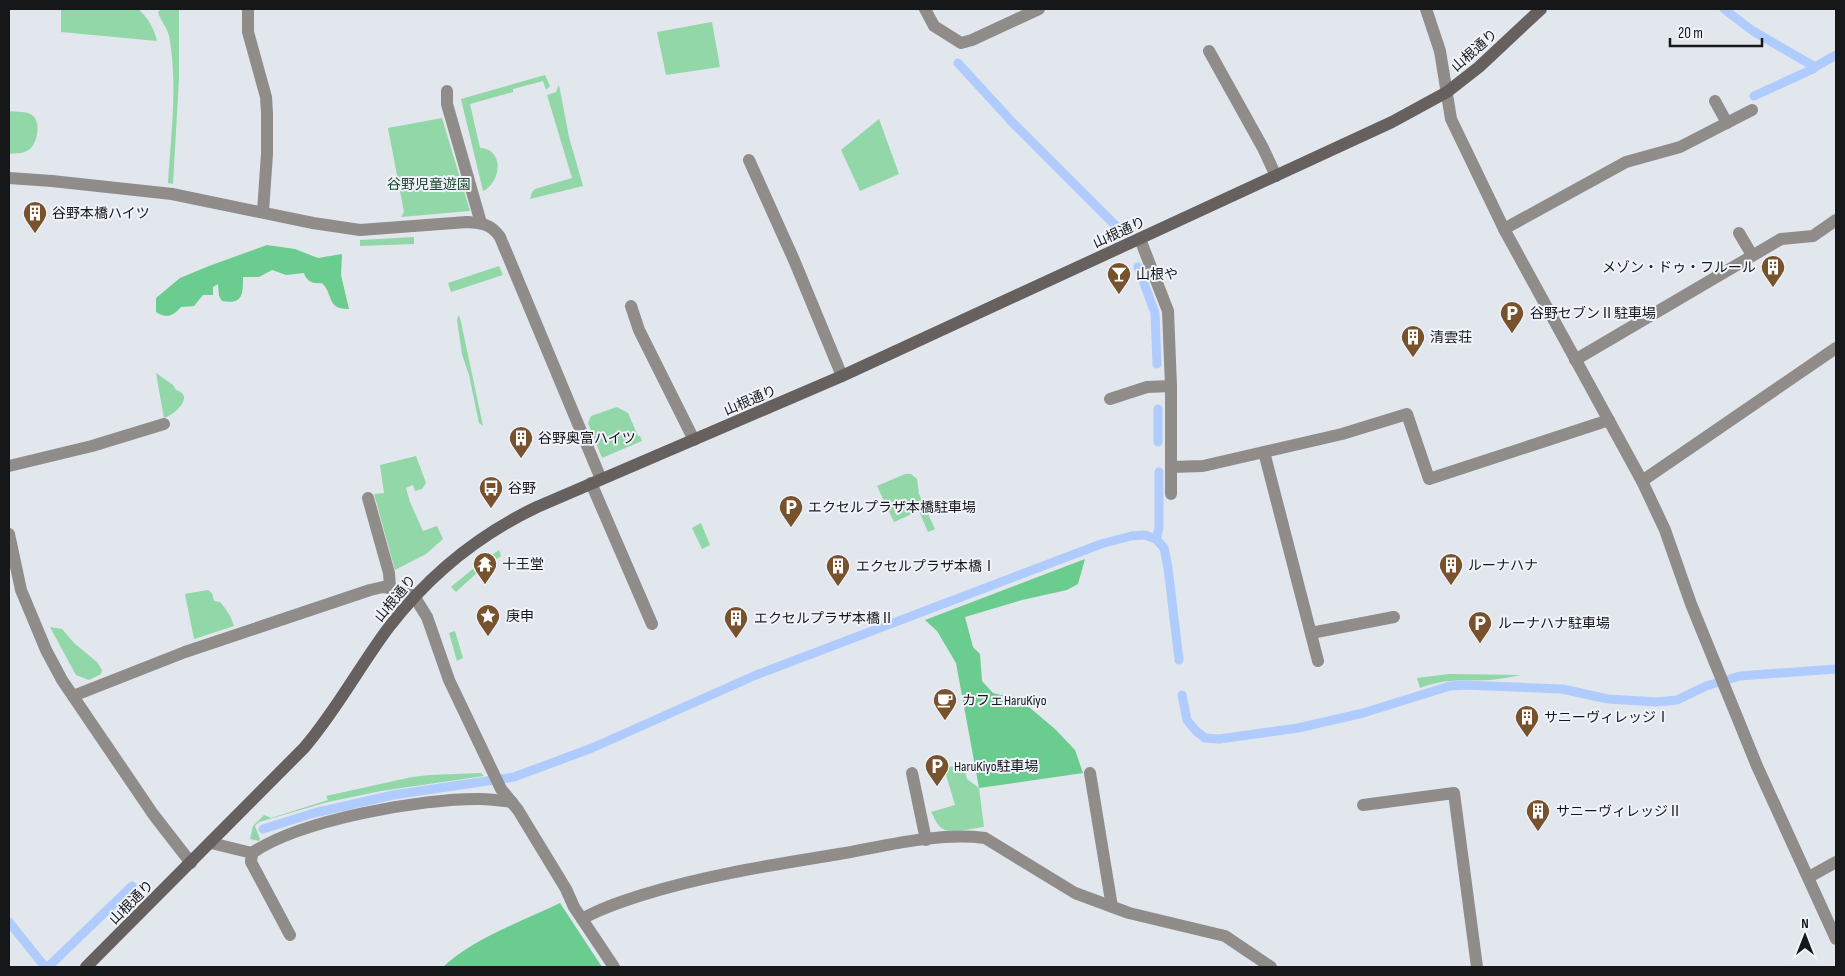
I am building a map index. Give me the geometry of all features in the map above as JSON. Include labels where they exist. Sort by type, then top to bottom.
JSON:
[{"type":"street","points":[[248,9],[248,32],[266,97],[267,154],[263,212]]},
{"type":"street","points":[[924,9],[934,26],[961,43],[972,40],[1039,9]]},
{"type":"street","points":[[1426,9],[1440,51],[1451,120],[1504,230],[1642,481],[1664,530],[1719,674],[1757,766],[1836,939]]},
{"type":"street","name":"山根通り","points":[[86,967],[289,764],[318,732],[389,628],[414,596],[451,561],[483,537],[524,513],[842,376],[1392,122],[1447,92],[1479,67],[1541,9]]},
{"type":"street","points":[[1209,51],[1263,148],[1276,176]]},
{"type":"street","points":[[446,91],[447,104],[481,223]]},
{"type":"street","points":[[1715,101],[1727,123]]},
{"type":"street","points":[[1504,230],[1626,162],[1680,147],[1752,110]]},
{"type":"street","points":[[749,160],[794,260],[842,376]]},
{"type":"street","points":[[9,178],[172,194],[313,223],[360,230],[467,222],[481,223],[493,228],[500,237],[652,624]]},
{"type":"street","points":[[1575,360],[1780,239],[1813,236],[1836,220]]},
{"type":"street","points":[[1739,233],[1752,255]]},
{"type":"street","points":[[1140,239],[1168,311],[1171,386],[1171,494]]},
{"type":"street","points":[[631,306],[639,330],[694,440]]},
{"type":"street","points":[[1642,481],[1836,348]]},
{"type":"street","points":[[1110,399],[1147,387],[1171,386]]},
{"type":"street","points":[[1171,468],[1203,466],[1342,434],[1407,414],[1429,479],[1609,420]]},
{"type":"street","points":[[9,466],[92,446],[164,424]]},
{"type":"street","points":[[1264,452],[1318,661]]},
{"type":"street","points":[[368,498],[389,573],[390,588]]},
{"type":"street","points":[[9,534],[16,571],[26,606],[46,650],[73,696],[153,814],[168,836],[191,863]]},
{"type":"street","points":[[73,696],[185,652],[370,590],[383,587],[414,596],[427,617],[449,680],[501,789],[512,802],[566,889],[582,919],[614,967]]},
{"type":"street","points":[[1311,633],[1394,616]]},
{"type":"street","points":[[912,773],[926,840]]},
{"type":"street","points":[[1090,773],[1112,907]]},
{"type":"street","points":[[1363,805],[1454,793],[1477,967]]},
{"type":"street","points":[[211,843],[252,854],[292,834],[362,814],[445,801],[481,799],[512,802]]},
{"type":"street","points":[[582,919],[598,910],[676,884],[749,869],[926,840],[972,836],[985,838],[1075,893],[1144,917],[1225,936],[1271,967]]},
{"type":"street","points":[[252,854],[250,862],[290,935]]},
{"type":"street","points":[[1809,877],[1836,862]]},
{"type":"green space","points":[[61,9],[138,9],[150,23],[157,41],[61,32]]},
{"type":"green space","points":[[161,9],[179,9],[179,78],[173,184],[168,183],[173,110],[172,54],[167,30],[158,12]]},
{"type":"green space","points":[[712,22],[720,67],[666,75],[657,32]]},
{"type":"green space","points":[[545,75],[550,86],[546,90],[543,81],[470,104],[480,148],[494,154],[497,160],[497,174],[494,181],[483,191],[461,99]]},
{"type":"green space","points":[[559,85],[569,137],[583,186],[530,199],[535,189],[572,178],[547,95],[556,92]]},
{"type":"green space","points":[[9,111],[30,114],[37,122],[38,131],[33,145],[21,153],[9,154]]},
{"type":"green space","name":"谷野児童遊園","points":[[442,118],[470,211],[401,217],[404,212],[388,128]]},
{"type":"green space","points":[[879,119],[899,174],[860,191],[841,150]]},
{"type":"green space","points":[[414,237],[414,244],[360,246],[360,240]]},
{"type":"green space","points":[[267,245],[295,249],[318,258],[342,254],[341,275],[349,309],[337,307],[322,283],[311,282],[304,273],[286,275],[272,270],[259,277],[243,277],[242,293],[238,300],[222,301],[219,296],[218,284],[213,287],[213,295],[203,295],[194,306],[181,307],[170,316],[156,312],[156,298],[180,278]]},
{"type":"green space","points":[[499,266],[503,275],[451,292],[448,283]]},
{"type":"green space","points":[[459,315],[483,426],[479,423],[469,375],[462,354],[457,320]]},
{"type":"green space","points":[[156,373],[173,385],[184,396],[184,401],[181,405],[164,418]]},
{"type":"green space","points":[[617,407],[628,413],[642,441],[602,458],[588,423],[591,416]]},
{"type":"green space","points":[[416,456],[426,483],[422,489],[415,491],[413,485],[406,488],[410,502],[423,531],[437,526],[443,539],[426,554],[395,570],[374,494],[384,493],[380,465]]},
{"type":"green space","points":[[905,474],[911,474],[917,479],[919,494],[935,529],[928,532],[919,511],[894,522],[877,486]]},
{"type":"green space","points":[[701,523],[710,545],[702,549],[692,528]]},
{"type":"green space","points":[[499,550],[501,556],[479,571],[456,592],[451,587],[475,567]]},
{"type":"green space","points":[[1085,559],[1078,584],[1067,590],[1022,600],[965,617],[973,647],[980,654],[982,681],[993,693],[1009,697],[1029,707],[1055,729],[1075,750],[1083,773],[979,788],[956,663],[937,631],[925,620]]},
{"type":"green space","points":[[208,590],[212,593],[214,601],[220,602],[226,610],[234,626],[194,639],[185,594]]},
{"type":"green space","points":[[50,627],[62,629],[74,643],[97,662],[102,670],[101,674],[89,680],[76,675]]},
{"type":"green space","points":[[455,631],[463,658],[457,661],[449,633]]},
{"type":"green space","points":[[1449,674],[1521,675],[1490,680],[1446,681],[1420,688],[1417,678]]},
{"type":"green space","points":[[963,764],[967,779],[979,788],[984,827],[957,831],[943,829],[939,826],[931,812],[955,805],[944,768]]},
{"type":"green space","points":[[481,773],[484,776],[381,791],[328,802],[259,822],[255,826],[259,841],[250,839],[253,826],[264,815],[271,818],[328,800],[326,796],[412,777]]},
{"type":"green space","points":[[560,903],[602,967],[443,967],[483,939]]},
{"type":"waterway","points":[[1724,9],[1753,31],[1815,67],[1836,55]]},
{"type":"waterway","points":[[958,63],[1013,123],[1116,226]]},
{"type":"waterway","points":[[1754,96],[1815,67]]},
{"type":"waterway","points":[[1138,267],[1155,313],[1157,364]]},
{"type":"waterway","points":[[1158,409],[1158,442]]},
{"type":"waterway","points":[[1156,539],[1159,528],[1159,472]]},
{"type":"waterway","points":[[263,829],[314,813],[393,795],[514,777],[592,748],[756,675],[1101,544],[1131,536],[1145,535],[1156,539],[1164,548],[1179,660]]},
{"type":"waterway","points":[[1182,695],[1187,720],[1195,730],[1205,738],[1219,739],[1298,728],[1363,713],[1450,686],[1562,689],[1608,699],[1657,702],[1677,700],[1706,686],[1740,676],[1836,669]]},
{"type":"waterway","points":[[48,967],[132,886]]},
{"type":"waterway","points":[[9,922],[45,967]]},
{"type":"place","name":"谷野本橋ハイツ","points":[[35,234]]},
{"type":"place","name":"メゾン・ドゥ・フルール","points":[[1773,288]]},
{"type":"place","name":"山根や","points":[[1119,295]]},
{"type":"place","name":"谷野セブンⅡ駐車場","points":[[1512,334]]},
{"type":"place","name":"清雲荘","points":[[1413,358]]},
{"type":"place","name":"谷野奥富ハイツ","points":[[521,459]]},
{"type":"place","name":"谷野","points":[[491,509]]},
{"type":"place","name":"エクセルプラザ本橋駐車場","points":[[791,528]]},
{"type":"place","name":"十王堂","points":[[485,585]]},
{"type":"place","name":"ルーナハナ","points":[[1451,586]]},
{"type":"place","name":"エクセルプラザ本橋Ⅰ","points":[[838,587]]},
{"type":"place","name":"庚申","points":[[488,637]]},
{"type":"place","name":"エクセルプラザ本橋Ⅱ","points":[[736,639]]},
{"type":"place","name":"ルーナハナ駐車場","points":[[1480,644]]},
{"type":"place","name":"カフェHaruKiyo","points":[[945,721]]},
{"type":"place","name":"サニーヴィレッジⅠ","points":[[1527,738]]},
{"type":"place","name":"HaruKiyo駐車場","points":[[937,787]]},
{"type":"place","name":"サニーヴィレッジⅡ","points":[[1538,832]]}]
